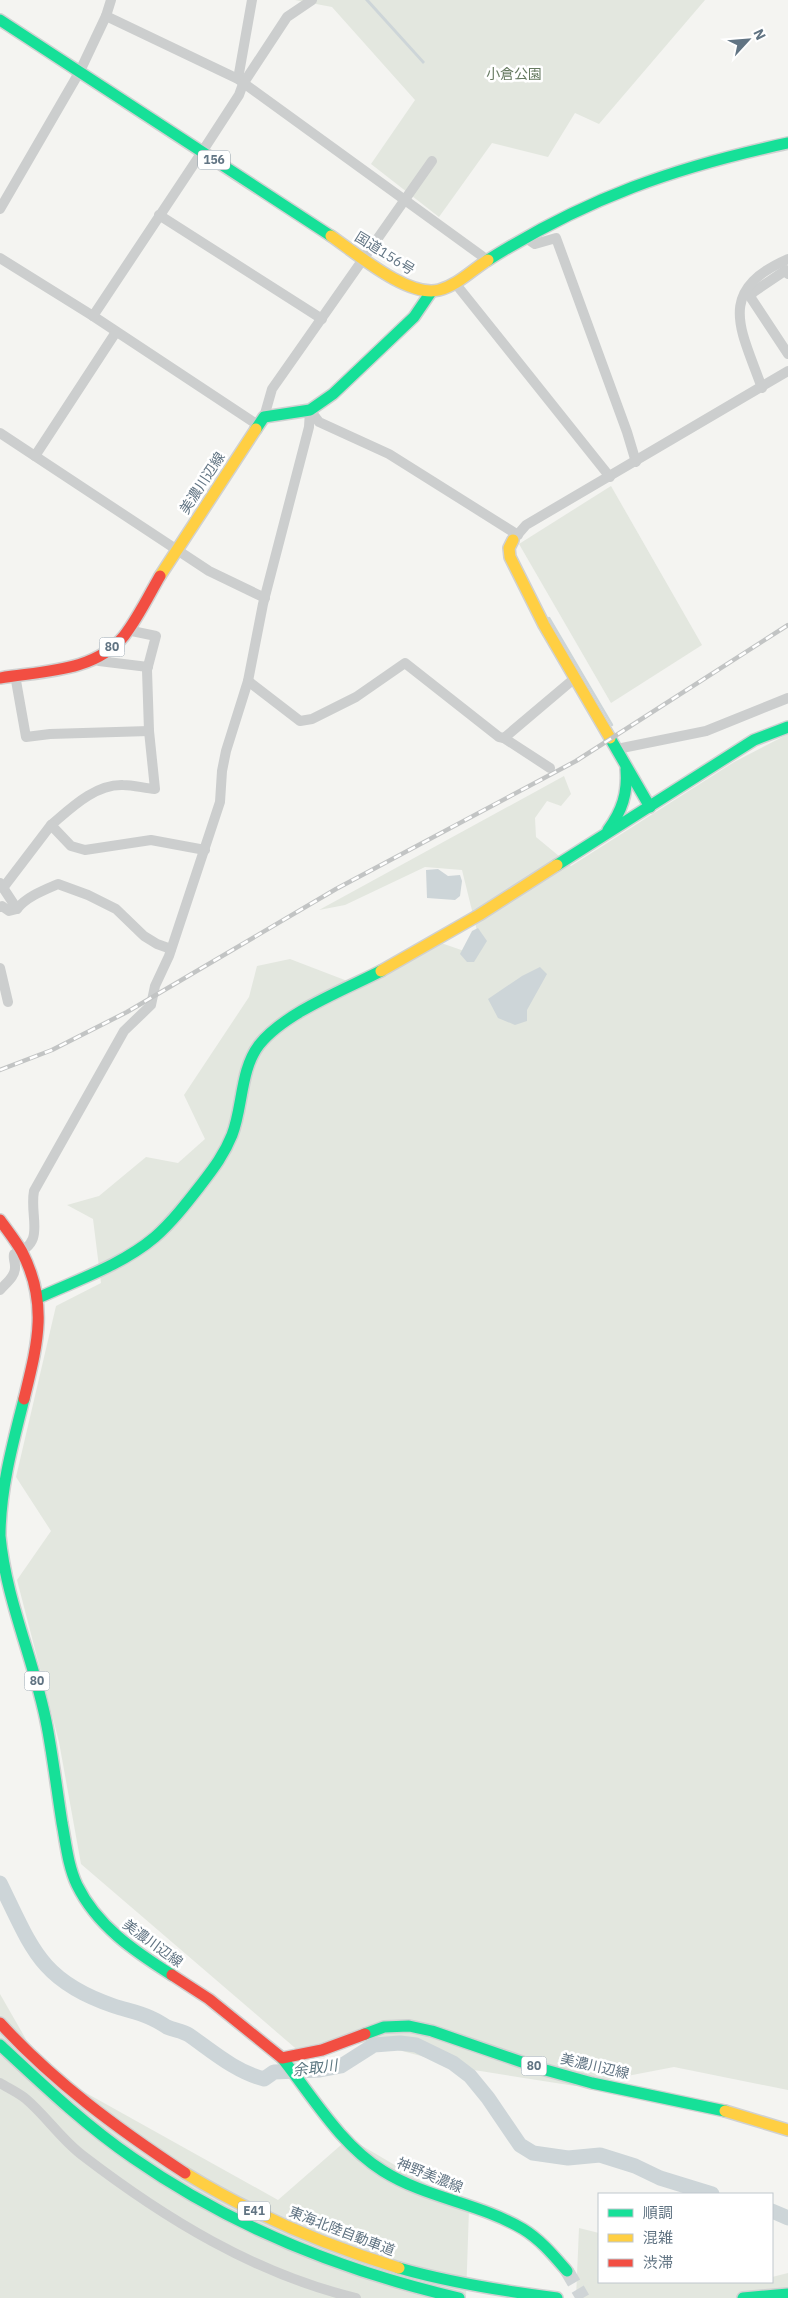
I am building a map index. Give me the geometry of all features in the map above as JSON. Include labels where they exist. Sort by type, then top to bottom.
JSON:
[{"type":"main road","name":"国道156号","points":[[0,20],[80,70],[365,259],[409,286],[430,292]]},
{"type":"main road","points":[[261,421],[282,413],[310,410],[333,394],[414,316],[426,302],[430,292],[455,283],[485,262],[577,210],[651,179],[758,149],[788,143]]},
{"type":"main road","name":"美濃川辺線","points":[[0,678],[85,664],[106,652],[127,630],[177,549],[261,421]]},
{"type":"main road","points":[[516,538],[509,548],[510,557],[544,625],[650,807]]},
{"type":"main road","points":[[38,1298],[131,1254],[155,1237],[180,1212],[225,1153],[234,1130],[249,1064],[258,1046],[273,1031],[292,1017],[390,966],[479,915],[754,740],[788,726]]},
{"type":"main road","points":[[604,836],[618,817],[626,796],[627,778],[625,762]]},
{"type":"main road","name":"美濃川辺線","points":[[0,1220],[22,1252],[38,1298],[38,1340],[2,1483],[0,1534],[6,1573],[48,1725],[63,1838],[77,1885],[93,1912],[113,1934],[136,1952],[209,1999],[285,2062],[384,2027],[409,2026],[432,2031],[592,2084],[713,2107],[788,2130]]},
{"type":"main road","name":"東海北陸自動車道","points":[[0,2023],[57,2079],[142,2146],[181,2171],[263,2216],[316,2239],[412,2272],[455,2283],[503,2292],[557,2298]]},
{"type":"main road","name":"E41","points":[[0,2044],[47,2089],[94,2129],[139,2161],[203,2201],[306,2253],[406,2286],[459,2298]]},
{"type":"main road","name":"神野美濃線","points":[[285,2062],[340,2132],[381,2170],[406,2183],[524,2229],[545,2246],[567,2270]]},
{"type":"main road","points":[[743,2298],[784,2295]]},
{"type":"street","points":[[0,209],[80,70],[106,16],[111,0]]},
{"type":"street","points":[[93,316],[239,95],[252,0]]},
{"type":"street","points":[[240,82],[287,18],[312,0]]},
{"type":"street","points":[[106,16],[240,82],[482,256],[485,262]]},
{"type":"street","points":[[0,258],[261,421],[272,388],[365,259],[432,161]]},
{"type":"street","points":[[159,214],[322,319]]},
{"type":"street","points":[[526,238],[535,244],[556,238],[627,432],[636,462]]},
{"type":"street","points":[[762,388],[740,323],[740,304],[742,295],[753,279],[788,259]]},
{"type":"street","points":[[774,279],[773,273],[788,264]]},
{"type":"street","points":[[788,274],[786,270],[752,293],[751,298],[788,354]]},
{"type":"street","points":[[455,283],[610,477]]},
{"type":"street","points":[[35,456],[116,332]]},
{"type":"street","points":[[310,410],[319,422],[389,454],[516,538],[526,526],[788,371]]},
{"type":"street","points":[[0,1290],[13,1276],[16,1267],[13,1258],[14,1254],[22,1252],[32,1244],[35,1229],[32,1204],[34,1191],[124,1031],[151,1005],[155,986],[172,949],[220,802],[222,771],[226,751],[248,681],[265,598],[309,427],[310,410]]},
{"type":"street","points":[[0,433],[209,571],[265,598]]},
{"type":"street","points":[[17,909],[1,886],[51,825],[78,801],[98,791],[122,785],[155,789],[149,731],[148,667],[156,636],[127,630]]},
{"type":"street","points":[[96,658],[99,661],[148,667]]},
{"type":"street","points":[[248,681],[300,721],[312,719],[356,697],[405,663],[499,737],[504,738],[550,768]]},
{"type":"street","points":[[15,675],[26,737],[50,734],[149,731]]},
{"type":"street","points":[[504,738],[575,678]]},
{"type":"street","points":[[617,749],[706,731],[788,698]]},
{"type":"street","points":[[51,825],[71,846],[85,850],[151,840],[205,850]]},
{"type":"street","points":[[0,907],[2,906],[9,911],[17,909],[21,904],[58,884],[88,894],[116,908],[144,936],[157,944],[172,949]]},
{"type":"street","points":[[0,968],[8,1002]]},
{"type":"street","points":[[0,2083],[26,2099],[60,2136],[81,2154],[147,2202],[209,2240],[254,2263],[303,2283],[356,2298]]},
{"type":"green space","name":"小倉公園","points":[[295,0],[705,0],[599,124],[575,113],[548,157],[492,143],[439,217],[371,164],[415,100],[332,7]]},
{"type":"green space","points":[[611,486],[702,645],[611,703],[519,544]]},
{"type":"green space","points":[[788,734],[788,2090],[674,2067],[575,2086],[474,2070],[368,2042],[301,2053],[81,1864],[59,1742],[17,1580],[51,1531],[16,1477],[56,1306],[101,1283],[93,1219],[67,1205],[99,1196],[146,1157],[178,1163],[205,1139],[184,1095],[249,997],[257,966],[290,959],[363,987],[441,943],[470,953],[480,943],[462,870],[425,867],[345,905],[319,910],[564,776],[571,794],[561,806],[547,801],[535,818],[536,837],[571,866],[734,762]]},
{"type":"green space","points":[[0,1994],[43,2069],[278,2200],[349,2138],[469,2209],[466,2298],[0,2298]]},
{"type":"green space","points":[[579,2228],[598,2233],[598,2283],[773,2283],[773,2277],[788,2273],[788,2298],[576,2298]]},
{"type":"shaded area","points":[[365,0],[369,0],[425,62],[423,64]]},
{"type":"shaded area","points":[[438,869],[448,876],[460,875],[462,881],[460,896],[455,900],[427,898],[426,870]]},
{"type":"shaded area","points":[[478,928],[487,941],[474,962],[467,962],[460,954],[472,931]]},
{"type":"shaded area","points":[[540,967],[547,974],[527,1010],[527,1021],[515,1025],[498,1018],[488,999],[522,976]]},
{"type":"waterway","points":[[549,618],[612,725]]},
{"type":"waterway","name":"余取川","points":[[0,1883],[21,1926],[41,1960],[69,1985],[89,1996],[146,2016],[167,2027],[187,2034],[225,2060],[254,2076],[264,2079],[274,2072],[320,2070],[341,2066],[374,2045],[400,2043],[416,2045],[453,2063],[470,2076],[488,2098],[520,2145],[533,2153],[568,2158],[600,2155],[635,2166],[660,2178],[709,2193]]},
{"type":"waterway","name":"余取川","points":[[773,2211],[788,2218]]},
{"type":"tunnel","points":[[567,2271],[583,2298]]},
{"type":"railway","points":[[0,1070],[52,1050],[127,1012],[336,889],[576,761],[788,625]]},
{"type":"traffic: fast","points":[[0,20],[331,236]]},
{"type":"traffic: fast","points":[[488,260],[561,219],[633,187],[707,163],[788,143]]},
{"type":"traffic: fast","points":[[256,429],[264,417],[310,410],[333,394],[414,317],[431,292]]},
{"type":"traffic: fast","points":[[557,865],[754,740],[788,727]]},
{"type":"traffic: fast","points":[[610,738],[650,807]]},
{"type":"traffic: fast","points":[[608,830],[617,816],[623,801],[626,786],[626,769]]},
{"type":"traffic: fast","points":[[38,1298],[114,1264],[155,1237],[179,1213],[195,1193],[214,1168],[225,1149],[236,1124],[248,1066],[259,1045],[270,1033],[299,1013],[381,971]]},
{"type":"traffic: fast","points":[[24,1399],[2,1501],[0,1536],[3,1560],[14,1608],[42,1702],[69,1863],[85,1900],[106,1925],[144,1957],[172,1975]]},
{"type":"traffic: fast","points":[[365,2034],[384,2027],[409,2026],[432,2031],[542,2069],[592,2083],[725,2111]]},
{"type":"traffic: fast","points":[[0,2045],[98,2132],[171,2183],[209,2205],[249,2226],[331,2260],[415,2287],[459,2298]]},
{"type":"traffic: fast","points":[[282,2058],[340,2134],[368,2160],[383,2171],[417,2188],[489,2213],[523,2229],[541,2243],[567,2271]]},
{"type":"traffic: fast","points":[[399,2268],[477,2286],[557,2298]]},
{"type":"traffic: fast","points":[[743,2298],[788,2294]]},
{"type":"traffic: slow","points":[[331,236],[368,263],[398,281],[426,291],[446,288],[488,260]]},
{"type":"traffic: slow","points":[[160,576],[256,429]]},
{"type":"traffic: slow","points":[[513,540],[509,548],[510,557],[544,625],[610,738]]},
{"type":"traffic: slow","points":[[381,971],[479,915],[557,865]]},
{"type":"traffic: slow","points":[[725,2111],[788,2130]]},
{"type":"traffic: slow","points":[[185,2173],[236,2202],[316,2239],[399,2268]]},
{"type":"traffic: jam","points":[[0,678],[67,668],[98,657],[112,648],[124,636],[139,614],[160,576]]},
{"type":"traffic: jam","points":[[0,1220],[22,1252],[36,1289],[38,1325],[33,1361],[24,1399]]},
{"type":"traffic: jam","points":[[172,1975],[209,1999],[282,2058],[322,2050],[365,2034]]},
{"type":"traffic: jam","points":[[0,2023],[42,2065],[88,2104],[185,2173]]}]
